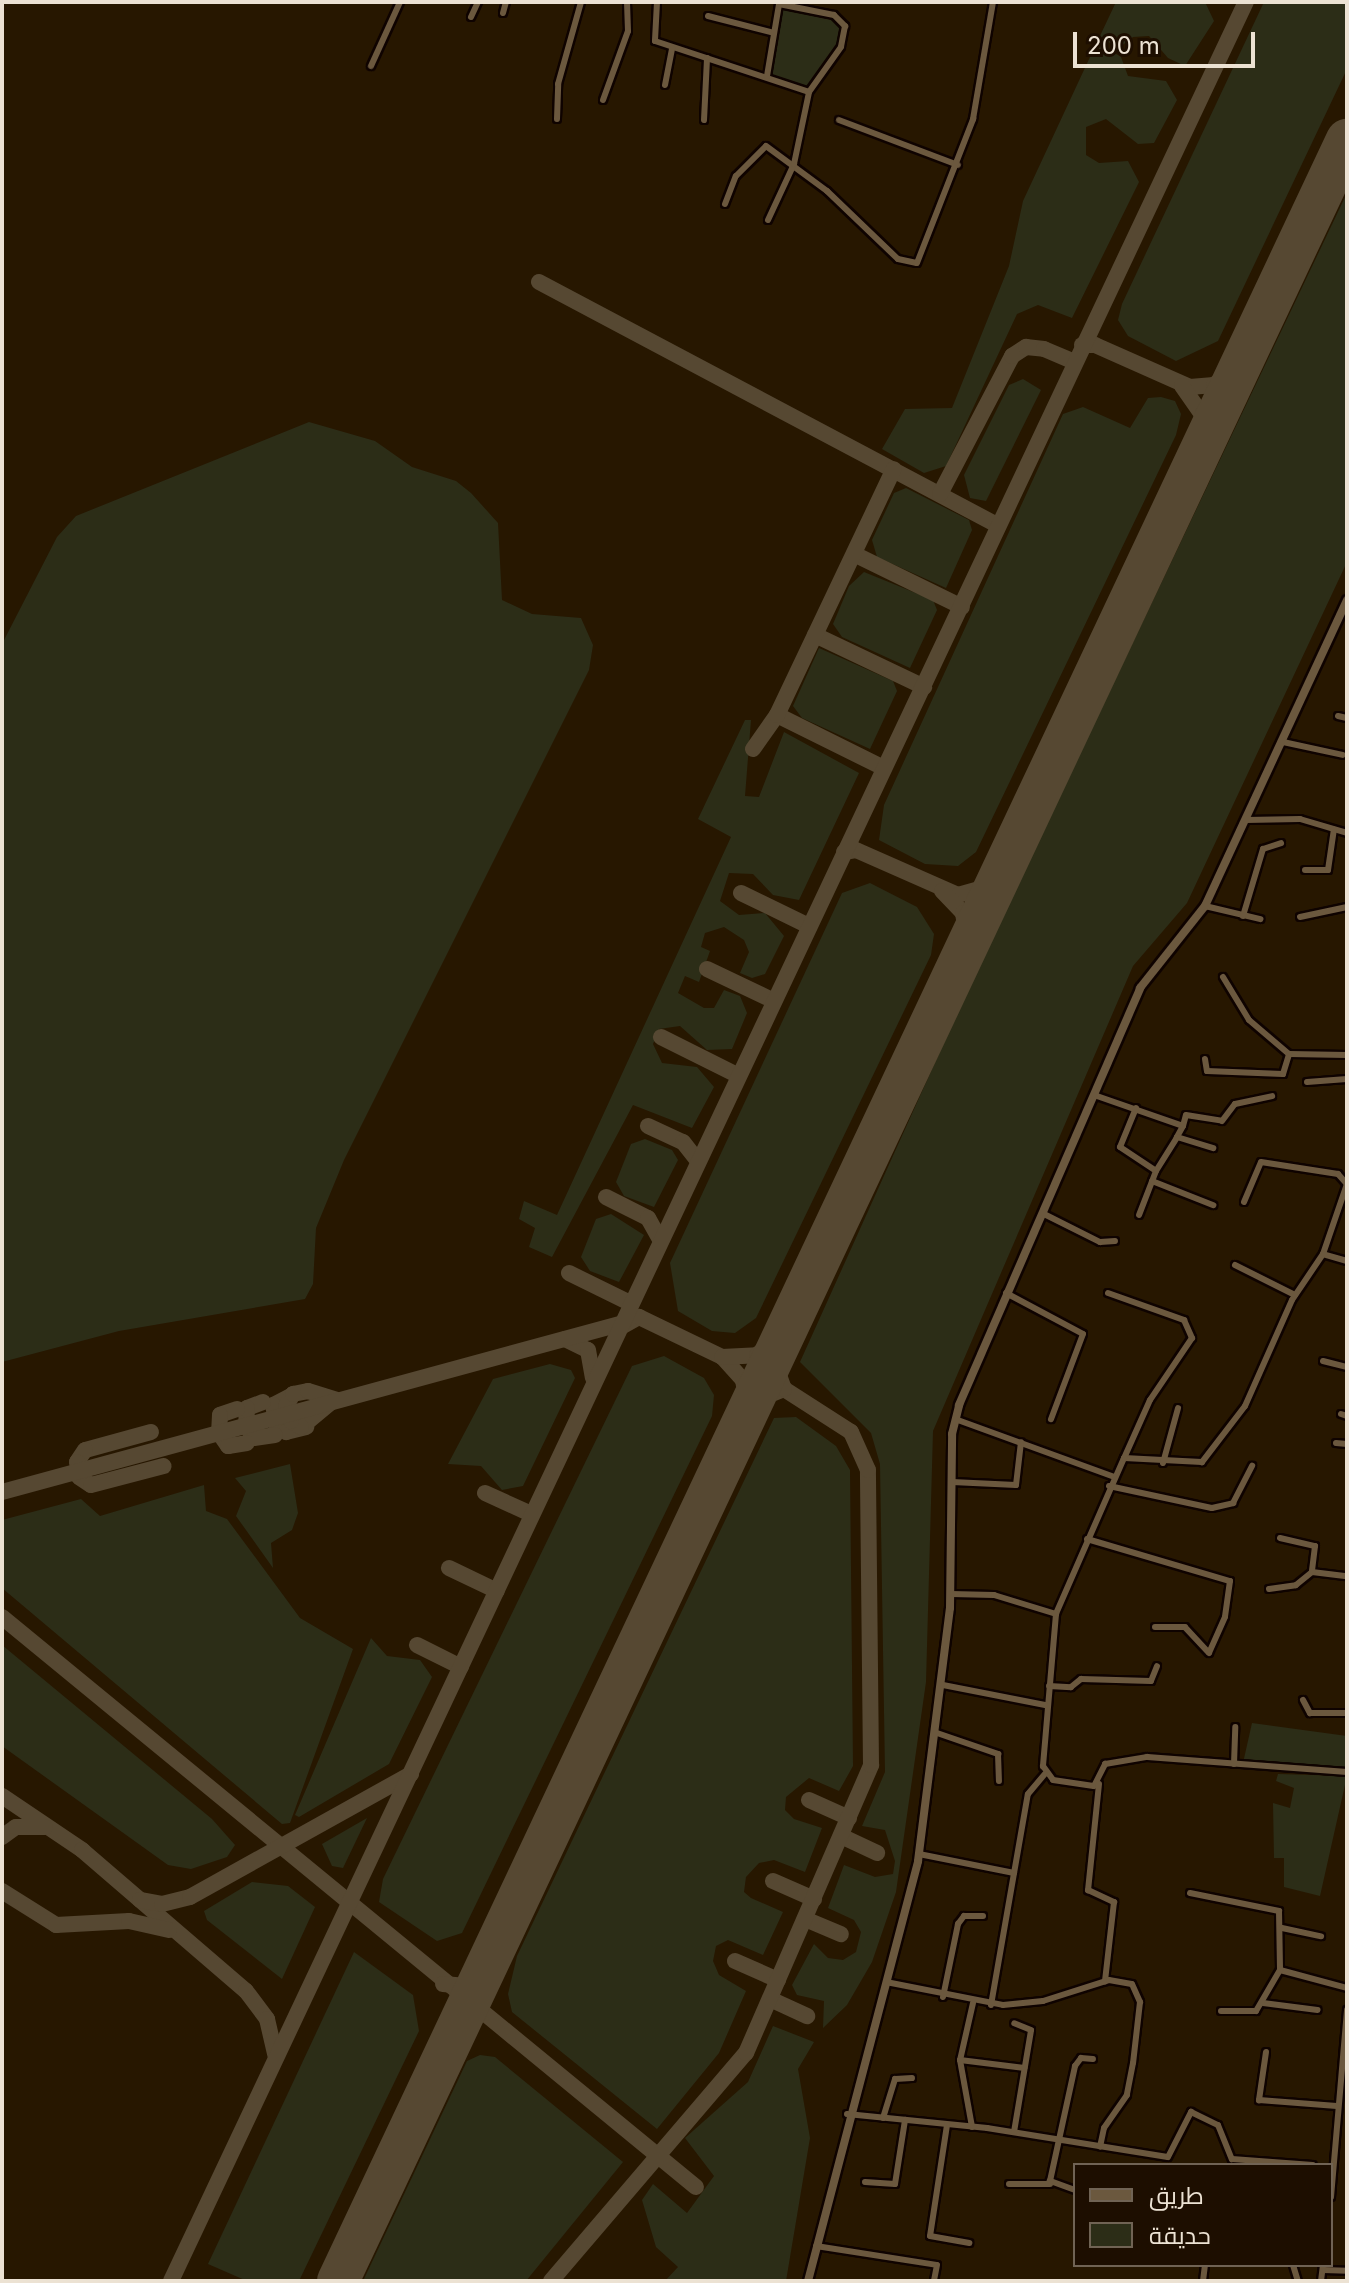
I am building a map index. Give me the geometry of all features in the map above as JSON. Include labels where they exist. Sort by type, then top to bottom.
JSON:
[{"type":"main road","points":[[808,2281],[847,2114],[919,1854],[943,1685],[951,1594],[955,1419],[1006,1293],[1145,980],[1205,906],[1347,600]]},
{"type":"street","points":[[371,66],[400,2]]},
{"type":"street","points":[[471,17],[478,2]]},
{"type":"street","points":[[503,13],[506,2]]},
{"type":"street","points":[[557,119],[558,84],[581,2]]},
{"type":"street","points":[[603,100],[628,31],[627,2]]},
{"type":"street","points":[[657,2],[651,36],[672,49],[767,76],[809,92]]},
{"type":"street","points":[[725,204],[731,183],[760,147],[794,164],[912,265],[921,259],[958,165],[983,77],[993,2]]},
{"type":"street","points":[[767,76],[779,4],[843,22],[841,47],[809,92],[794,164],[768,220]]},
{"type":"street","points":[[708,16],[774,33]]},
{"type":"street","points":[[665,85],[672,49]]},
{"type":"street","points":[[704,120],[707,58]]},
{"type":"street","points":[[839,120],[958,165]]},
{"type":"street","points":[[1338,716],[1347,718]]},
{"type":"street","points":[[1283,742],[1343,755]]},
{"type":"street","points":[[1246,820],[1300,819],[1347,833]]},
{"type":"street","points":[[1305,870],[1328,870],[1334,829]]},
{"type":"street","points":[[1243,916],[1262,851],[1281,843]]},
{"type":"street","points":[[1205,906],[1260,919]]},
{"type":"street","points":[[1300,917],[1347,907]]},
{"type":"street","points":[[1223,977],[1249,1020],[1289,1054],[1347,1055]]},
{"type":"street","points":[[1205,1059],[1207,1071],[1283,1074],[1289,1054]]},
{"type":"street","points":[[1307,1082],[1347,1079]]},
{"type":"street","points":[[1094,1095],[1183,1126]]},
{"type":"street","points":[[1139,1215],[1156,1171],[1183,1126],[1186,1115],[1222,1121],[1235,1104],[1272,1096]]},
{"type":"street","points":[[1136,1108],[1120,1147],[1156,1171]]},
{"type":"street","points":[[1177,1137],[1213,1148]]},
{"type":"street","points":[[1124,1458],[1200,1464],[1224,1435],[1250,1395],[1295,1295],[1323,1254],[1347,1184],[1338,1174],[1261,1162],[1244,1202]]},
{"type":"street","points":[[1152,1181],[1213,1205]]},
{"type":"street","points":[[1042,1213],[1100,1242],[1115,1241]]},
{"type":"street","points":[[1323,1254],[1347,1261]]},
{"type":"street","points":[[1235,1265],[1295,1295]]},
{"type":"street","points":[[1006,1293],[1083,1334],[1051,1419]]},
{"type":"street","points":[[991,2005],[1028,1794],[1045,1774],[1045,1705],[1056,1614],[1109,1486],[1150,1400],[1192,1338],[1184,1320],[1108,1293]]},
{"type":"street","points":[[1323,1361],[1347,1367]]},
{"type":"street","points":[[1163,1463],[1178,1408]]},
{"type":"street","points":[[955,1419],[1114,1477]]},
{"type":"street","points":[[952,1482],[1016,1485],[1021,1442]]},
{"type":"street","points":[[1336,1443],[1347,1444]]},
{"type":"street","points":[[1109,1486],[1215,1508],[1233,1503],[1252,1466]]},
{"type":"street","points":[[1269,1589],[1296,1585],[1312,1572],[1315,1546],[1280,1538]]},
{"type":"street","points":[[1087,1539],[1230,1581],[1225,1617],[1209,1653],[1185,1627],[1155,1627]]},
{"type":"street","points":[[1312,1572],[1347,1576]]},
{"type":"street","points":[[951,1594],[994,1595],[1056,1614]]},
{"type":"street","points":[[1049,1686],[1071,1687],[1081,1679],[1152,1681],[1157,1666]]},
{"type":"street","points":[[943,1685],[1045,1705]]},
{"type":"street","points":[[1303,1700],[1310,1713],[1347,1713]]},
{"type":"street","points":[[1234,1764],[1235,1727]]},
{"type":"street","points":[[937,1733],[998,1754],[999,1781]]},
{"type":"street","points":[[1105,1981],[1114,1902],[1088,1890],[1099,1784],[1109,1762],[1178,1758],[1347,1772]]},
{"type":"street","points":[[1045,1774],[1099,1784]]},
{"type":"street","points":[[919,1854],[1014,1873]]},
{"type":"street","points":[[1190,1893],[1277,1910],[1282,1928],[1280,1970],[1263,2003],[1247,2015],[1221,2011]]},
{"type":"street","points":[[943,1997],[958,1924],[964,1916],[983,1916]]},
{"type":"street","points":[[1282,1928],[1321,1936]]},
{"type":"street","points":[[1280,1970],[1347,1988]]},
{"type":"street","points":[[886,1982],[943,1997],[991,2005],[1043,2001],[1105,1981],[1132,1984],[1140,2002],[1127,2095],[1104,2128],[1100,2147]]},
{"type":"street","points":[[972,2127],[960,2060],[973,2003]]},
{"type":"street","points":[[1263,2003],[1318,2010]]},
{"type":"street","points":[[1333,2163],[1347,2010]]},
{"type":"street","points":[[1014,2023],[1031,2027],[1014,2132]]},
{"type":"street","points":[[1266,2052],[1259,2100],[1337,2106]]},
{"type":"street","points":[[1050,2184],[1077,2062],[1093,2059]]},
{"type":"street","points":[[960,2060],[1025,2068]]},
{"type":"street","points":[[883,2118],[895,2079],[912,2078]]},
{"type":"street","points":[[1166,2163],[1165,2156],[1191,2112],[1218,2125],[1229,2158],[1260,2163]]},
{"type":"street","points":[[847,2114],[1014,2132],[1165,2156]]},
{"type":"street","points":[[865,2182],[895,2184],[905,2120]]},
{"type":"street","points":[[947,2125],[930,2236],[969,2243]]},
{"type":"street","points":[[1336,2143],[1347,2143]]},
{"type":"street","points":[[1009,2184],[1050,2184],[1073,2190]]},
{"type":"street","points":[[816,2246],[937,2265],[934,2281]]},
{"type":"street","points":[[1321,2281],[1323,2268],[1347,2271]]},
{"type":"green space","points":[[1116,2],[1205,2],[1214,21],[1185,66],[1168,58],[1149,36],[1133,37],[1120,47],[1099,38]]},
{"type":"green space","points":[[1264,2],[1347,2],[1347,69],[1218,341],[1176,361],[1128,336],[1118,320],[1122,304]]},
{"type":"green space","points":[[777,7],[843,22],[841,47],[809,92],[767,76]]},
{"type":"green space","points":[[1097,42],[1121,57],[1128,76],[1166,81],[1177,100],[1154,143],[1138,144],[1106,119],[1086,127],[1086,155],[1099,163],[1128,161],[1139,182],[1072,318],[1038,305],[1017,314],[946,466],[924,473],[882,449],[905,409],[952,408],[1009,266],[1023,201]]},
{"type":"green space","points":[[1347,193],[1347,562],[1187,903],[1133,966],[933,1431],[926,1682],[896,1892],[872,1962],[847,2005],[823,2028],[824,2001],[797,1995],[792,1985],[814,1944],[828,1958],[843,1960],[856,1952],[861,1932],[854,1920],[828,1908],[844,1865],[875,1877],[893,1874],[895,1861],[885,1830],[862,1826],[885,1772],[880,1464],[871,1433],[800,1362],[975,974]]},
{"type":"green space","points":[[1023,379],[1041,390],[986,501],[970,498],[964,475],[1009,385]]},
{"type":"green space","points":[[1161,397],[1175,401],[1181,414],[1176,435],[976,852],[958,866],[925,864],[879,840],[884,805],[1063,414],[1083,407],[1130,428],[1148,398]]},
{"type":"green space","points":[[309,422],[375,441],[412,467],[456,481],[471,493],[498,523],[502,600],[532,614],[581,618],[593,645],[589,670],[344,1160],[316,1228],[313,1284],[305,1299],[119,1331],[2,1362],[2,644],[57,537],[76,516]]},
{"type":"green space","points":[[906,488],[969,520],[972,530],[946,588],[877,557],[872,540],[894,493]]},
{"type":"green space","points":[[864,572],[933,600],[937,610],[910,668],[842,637],[833,624],[849,586]]},
{"type":"green space","points":[[819,648],[893,681],[897,691],[870,749],[802,718],[793,706]]},
{"type":"green space","points":[[745,720],[751,720],[745,796],[759,797],[784,732],[859,773],[799,900],[773,895],[753,874],[729,873],[720,901],[739,915],[765,913],[784,936],[765,974],[752,978],[740,973],[749,952],[744,940],[724,927],[705,933],[701,947],[710,951],[699,982],[685,976],[678,993],[704,1008],[714,1008],[724,990],[740,996],[747,1013],[732,1049],[707,1050],[680,1026],[659,1029],[653,1044],[662,1063],[697,1067],[714,1087],[692,1128],[633,1105],[552,1257],[529,1247],[535,1228],[519,1219],[524,1201],[557,1215],[731,837],[698,819]]},
{"type":"green space","points":[[870,883],[917,907],[934,934],[931,955],[756,1318],[735,1333],[712,1331],[678,1311],[670,1263],[842,893]]},
{"type":"green space","points":[[645,1139],[672,1150],[678,1160],[654,1207],[624,1196],[616,1182],[631,1144]]},
{"type":"green space","points":[[611,1214],[644,1235],[619,1282],[590,1271],[581,1257],[596,1219]]},
{"type":"green space","points":[[664,1356],[704,1378],[714,1395],[712,1416],[462,1933],[437,1941],[379,1902],[383,1879],[632,1366]]},
{"type":"green space","points":[[550,1364],[571,1370],[575,1378],[523,1486],[502,1490],[481,1466],[448,1464],[493,1379]]},
{"type":"green space","points":[[796,1417],[836,1446],[850,1470],[853,1766],[839,1791],[809,1778],[786,1797],[785,1810],[794,1819],[822,1828],[805,1872],[774,1860],[759,1863],[746,1877],[744,1892],[783,1912],[763,1955],[728,1940],[716,1946],[713,1961],[719,1975],[746,1991],[719,2053],[657,2129],[512,2012],[508,1994],[517,1956],[774,1418]]},
{"type":"green space","points":[[290,1464],[298,1513],[292,1530],[271,1543],[273,1568],[236,1516],[246,1491],[235,1478]]},
{"type":"green space","points":[[204,1485],[206,1511],[227,1519],[300,1618],[353,1649],[290,1823],[282,1824],[2,1588],[2,1520],[81,1499],[100,1516]]},
{"type":"green space","points":[[371,1638],[387,1656],[420,1660],[432,1677],[389,1764],[299,1817],[295,1815]]},
{"type":"green space","points":[[2,1645],[212,1819],[235,1845],[227,1857],[191,1869],[168,1865],[2,1746]]},
{"type":"green space","points":[[1252,1723],[1347,1736],[1347,1771],[1243,1763]]},
{"type":"green space","points":[[1278,1774],[1347,1776],[1320,1896],[1284,1887],[1284,1858],[1274,1858],[1273,1803],[1290,1808],[1294,1788],[1276,1781]]},
{"type":"green space","points":[[367,1818],[343,1868],[332,1866],[322,1844]]},
{"type":"green space","points":[[252,1882],[288,1886],[315,1907],[282,1979],[207,1920],[204,1911]]},
{"type":"green space","points":[[354,1952],[413,1995],[419,2031],[299,2281],[247,2281],[208,2264]]},
{"type":"green space","points":[[773,2026],[814,2042],[798,2069],[810,2138],[786,2281],[665,2281],[678,2267],[656,2247],[642,2200],[653,2184],[687,2213],[714,2176],[685,2138],[748,2082]]},
{"type":"green space","points":[[480,2055],[495,2057],[623,2162],[526,2281],[363,2281],[467,2061]]},
{"type":"taxiway","points":[[171,2281],[1246,2]]},
{"type":"taxiway","points":[[539,282],[997,525]]},
{"type":"taxiway","points":[[1082,345],[1095,345],[1190,387],[1214,385],[1242,363]]},
{"type":"taxiway","points":[[940,494],[1012,356],[1026,347],[1044,349],[1074,362]]},
{"type":"taxiway","points":[[1182,386],[1202,415],[1203,445]]},
{"type":"taxiway","points":[[753,749],[777,715],[894,469]]},
{"type":"taxiway","points":[[856,555],[962,607]]},
{"type":"taxiway","points":[[815,635],[924,687]]},
{"type":"taxiway","points":[[777,715],[884,768]]},
{"type":"taxiway","points":[[844,852],[856,850],[958,895],[982,888],[1004,868]]},
{"type":"taxiway","points":[[942,891],[963,913],[968,944]]},
{"type":"taxiway","points":[[741,893],[809,926]]},
{"type":"taxiway","points":[[707,969],[774,1001]]},
{"type":"taxiway","points":[[661,1037],[739,1076]]},
{"type":"taxiway","points":[[648,1126],[683,1142],[698,1161]]},
{"type":"taxiway","points":[[606,1197],[648,1218],[661,1241]]},
{"type":"taxiway","points":[[569,1273],[630,1303]]},
{"type":"taxiway","points":[[621,1327],[639,1317],[722,1357]]},
{"type":"taxiway","points":[[2,1492],[623,1323]]},
{"type":"taxiway","points":[[748,1411],[743,1380],[722,1357],[757,1355],[787,1329]]},
{"type":"taxiway","points":[[565,1339],[588,1350],[593,1378]]},
{"type":"taxiway","points":[[551,2281],[746,2053],[871,1765],[868,1470],[851,1432],[784,1389],[772,1356]]},
{"type":"taxiway","points":[[752,1402],[784,1389]]},
{"type":"taxiway","points":[[330,1403],[301,1427],[291,1421],[286,1406],[293,1394],[308,1391],[338,1400]]},
{"type":"taxiway","points":[[291,1396],[273,1405],[277,1426],[286,1432],[306,1427]]},
{"type":"taxiway","points":[[263,1402],[247,1408],[246,1426],[254,1438],[275,1435]]},
{"type":"taxiway","points":[[237,1409],[220,1415],[219,1433],[228,1446],[247,1443]]},
{"type":"taxiway","points":[[151,1432],[85,1450],[77,1462],[79,1477],[91,1485],[164,1466]]},
{"type":"taxiway","points":[[485,1493],[531,1514]]},
{"type":"taxiway","points":[[449,1568],[497,1591]]},
{"type":"taxiway","points":[[2,1617],[696,2187]]},
{"type":"taxiway","points":[[417,1645],[461,1667]]},
{"type":"taxiway","points":[[140,1900],[162,1904],[190,1897],[411,1774]]},
{"type":"taxiway","points":[[2,1796],[82,1850],[246,1991],[267,2019],[275,2055]]},
{"type":"taxiway","points":[[809,1800],[849,1818]]},
{"type":"taxiway","points":[[2,1837],[16,1827],[45,1827]]},
{"type":"taxiway","points":[[841,1836],[877,1853]]},
{"type":"taxiway","points":[[773,1881],[814,1899]]},
{"type":"taxiway","points":[[2,1891],[56,1925],[129,1921],[169,1930]]},
{"type":"taxiway","points":[[805,1919],[841,1934]]},
{"type":"taxiway","points":[[735,1961],[778,1980]]},
{"type":"taxiway","points":[[443,1984],[464,1986],[482,1973]]},
{"type":"taxiway","points":[[770,1999],[807,2016]]},
{"type":"runway","points":[[338,2281],[1347,140]]}]
